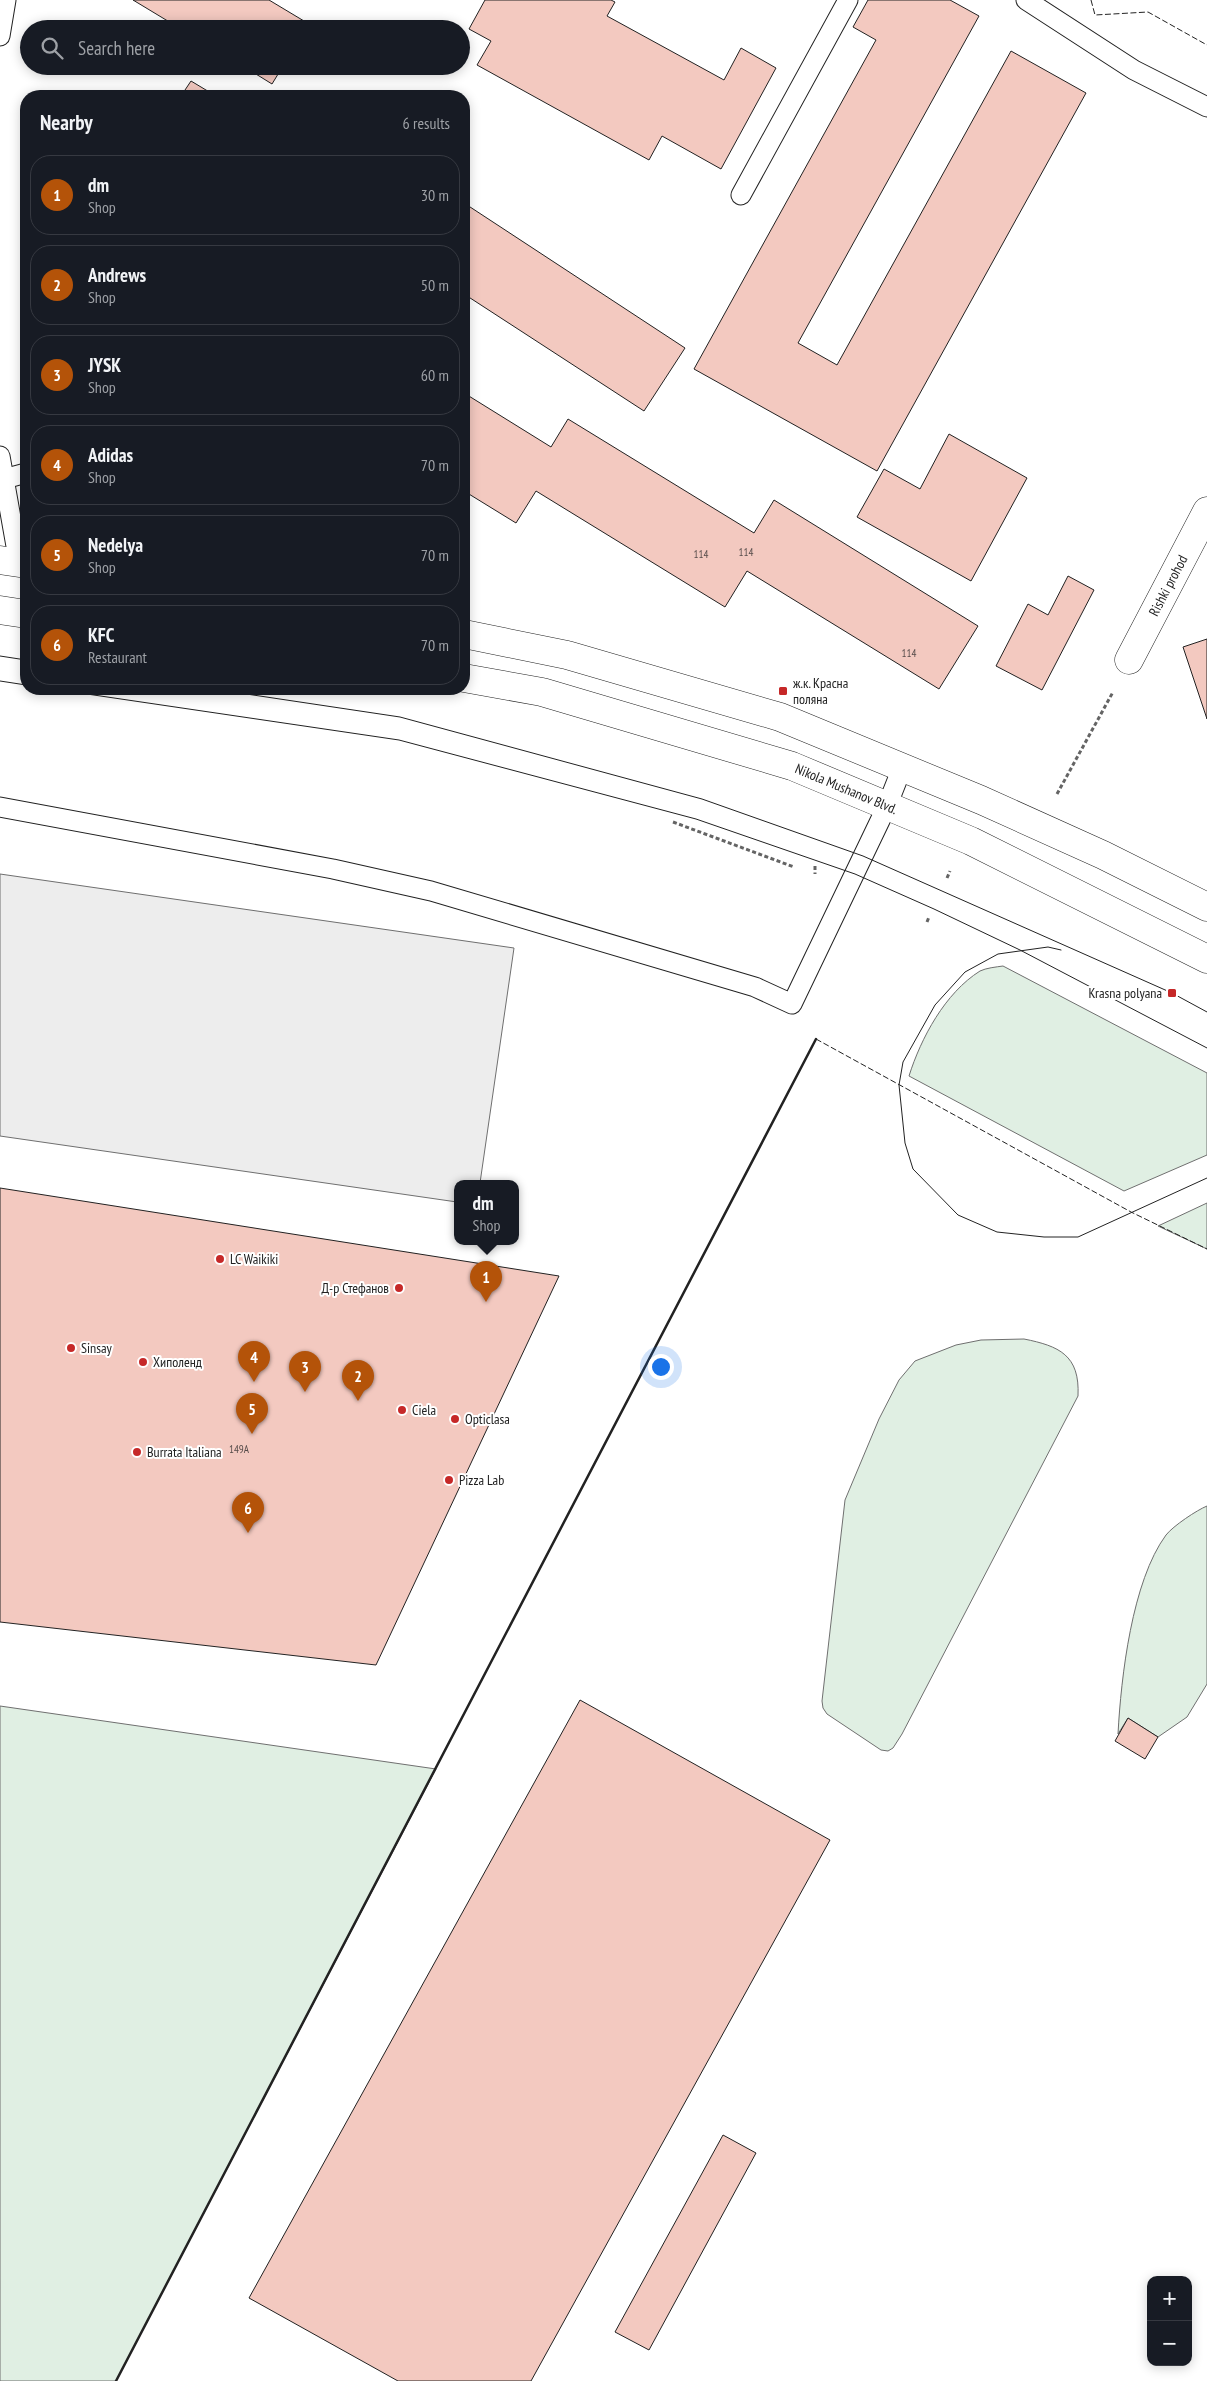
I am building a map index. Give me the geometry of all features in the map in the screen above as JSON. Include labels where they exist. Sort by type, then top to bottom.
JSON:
[{"type":"main road","name":"Rishki prohod","points":[[1129,660],[1207,511]]},
{"type":"main road","points":[[0,610],[20,613]]},
{"type":"main road","points":[[470,635],[567,655],[780,717],[982,800],[1103,855],[1207,907]]},
{"type":"main road","name":"Nikola Mushanov Blvd.","points":[[470,679],[542,692],[783,763],[971,841],[1207,959]]},
{"type":"lane","points":[[0,36],[6,0]]},
{"type":"lane","points":[[740,195],[848,0]]},
{"type":"lane","points":[[1026,0],[1134,70],[1207,107]]},
{"type":"lane","points":[[0,456],[11,523],[15,562]]},
{"type":"lane","points":[[4,479],[20,475]]},
{"type":"lane","points":[[0,501],[11,523]]},
{"type":"lane","points":[[0,807],[333,869],[431,891],[755,987],[792,1004],[887,806],[902,768]]},
{"type":"path","points":[[1056,796],[1070,775],[1129,660]]},
{"type":"path","points":[[673,822],[794,867]]},
{"type":"path","points":[[815,866],[815,874]]},
{"type":"path","points":[[927,922],[929,917]]},
{"type":"green space","points":[[1003,966],[1207,1073],[1207,1155],[1124,1191],[909,1076],[928,1032],[945,1004],[956,991],[980,971]]},
{"type":"green space","points":[[1207,1203],[1207,1249],[1158,1226]]},
{"type":"green space","points":[[1024,1339],[1047,1345],[1065,1355],[1075,1371],[1078,1382],[1078,1396],[902,1734],[893,1748],[888,1751],[881,1750],[827,1714],[823,1708],[822,1701],[845,1500],[879,1419],[899,1380],[915,1361],[956,1345],[981,1340]]},
{"type":"green space","points":[[1207,1506],[1207,1684],[1187,1717],[1158,1737],[1128,1718],[1118,1734],[1122,1685],[1130,1630],[1145,1577],[1154,1554],[1166,1535],[1185,1519]]},
{"type":"green space","points":[[0,1706],[436,1769],[116,2381],[0,2381]]},
{"type":"shaded area","points":[[0,874],[514,948],[480,1180],[454,1180],[454,1202],[0,1136]]},
{"type":"building","points":[[133,0],[269,0],[302,20],[166,20]]},
{"type":"building","points":[[485,0],[611,0],[615,2],[607,16],[724,80],[741,48],[776,68],[721,169],[662,136],[649,160],[477,65],[491,41],[470,30]]},
{"type":"building","points":[[868,0],[950,0],[979,16],[798,343],[837,365],[1011,51],[1086,93],[877,471],[694,369],[876,40],[853,27]]},
{"type":"building","points":[[258,75],[278,75],[272,84]]},
{"type":"building","points":[[191,81],[206,90],[185,90]]},
{"type":"building","points":[[470,207],[685,348],[644,411],[470,298]]},
{"type":"building","points":[[470,397],[551,447],[568,419],[754,533],[774,500],[978,626],[939,689],[747,571],[725,607],[536,491],[516,523],[470,495]]},
{"type":"building","points":[[949,434],[1027,478],[971,581],[857,517],[884,469],[920,489]]},
{"type":"building","points":[[1068,576],[1094,590],[1042,690],[996,666],[1028,604],[1048,615]]},
{"type":"building","points":[[1207,639],[1207,719],[1183,647]]},
{"type":"building","points":[[0,1188],[559,1276],[376,1665],[0,1622]]},
{"type":"building","points":[[580,1700],[830,1840],[531,2381],[398,2381],[249,2298]]},
{"type":"building","points":[[1128,1718],[1158,1737],[1145,1759],[1115,1741]]},
{"type":"building","points":[[723,2135],[756,2153],[649,2350],[615,2332]]},
{"type":"tram line","points":[[0,656],[20,659]]},
{"type":"tram line","points":[[0,681],[20,684]]},
{"type":"tram line","points":[[94,695],[399,740],[696,819],[855,874],[934,909],[1020,950],[1207,1048]]},
{"type":"tram line","points":[[253,695],[400,717],[702,799],[863,856],[1172,993],[1207,1012]]},
{"type":"tram line","points":[[1061,950],[1048,947],[998,954],[965,972],[935,1005],[903,1062],[899,1085],[905,1143],[913,1169],[958,1215],[997,1232],[1044,1237],[1078,1237],[1207,1178]]},
{"type":"fence","points":[[1091,0],[1095,15],[1148,12],[1207,45]]},
{"type":"fence","points":[[816,1039],[1131,1212],[1207,1249]]},
{"type":"wall","points":[[116,2381],[816,1039]]},
{"type":"place","name":"ж.к. Красна поляна","points":[[783,691]]},
{"type":"place","name":"Krasna polyana","points":[[1172,993]]},
{"type":"place","name":"LC Waikiki","points":[[220,1259]]},
{"type":"place","name":"Д-р Стефанов","points":[[399,1288]]},
{"type":"place","name":"dm","points":[[486,1302]]},
{"type":"place","name":"Sinsay","points":[[71,1348]]},
{"type":"place","name":"Хиполенд","points":[[143,1362]]},
{"type":"place","name":"Adidas","points":[[254,1382]]},
{"type":"place","name":"JYSK","points":[[305,1392]]},
{"type":"place","name":"Andrews","points":[[358,1401]]},
{"type":"place","name":"Ciela","points":[[402,1410]]},
{"type":"place","name":"Opticlasa","points":[[455,1419]]},
{"type":"place","name":"Nedelya","points":[[252,1434]]},
{"type":"place","name":"Burrata Italiana","points":[[137,1452]]},
{"type":"place","name":"Pizza Lab","points":[[449,1480]]},
{"type":"place","name":"KFC","points":[[248,1533]]}]
